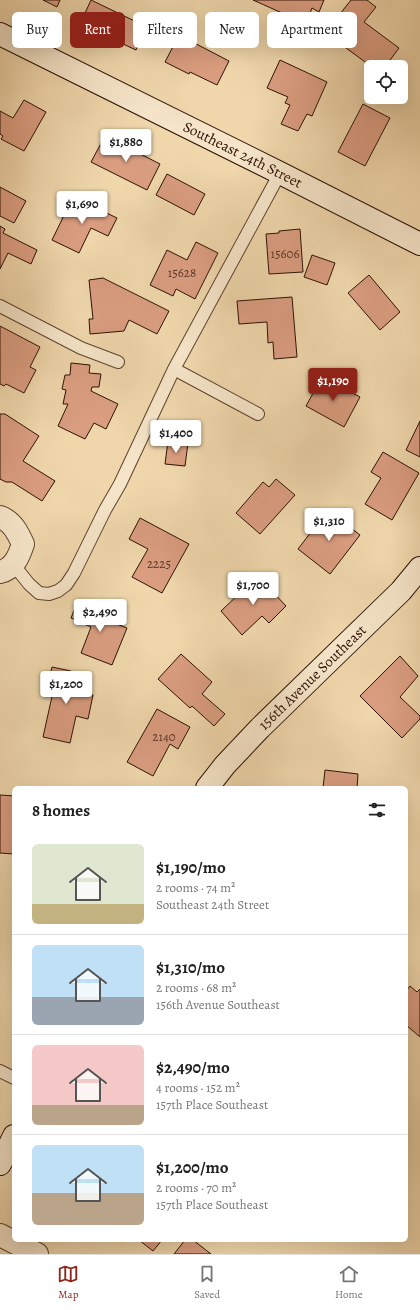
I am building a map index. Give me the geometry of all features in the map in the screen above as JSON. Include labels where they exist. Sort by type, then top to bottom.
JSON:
[{"type":"street","name":"Southeast 24th Street","points":[[0,34],[280,172],[420,244]]},
{"type":"street","points":[[0,517],[17,529],[23,544],[18,560],[6,568]]},
{"type":"street","name":"156th Avenue Southeast","points":[[209,786],[225,765],[260,728],[396,596],[420,568]]},
{"type":"street","points":[[0,1164],[12,1140]]},
{"type":"street","points":[[0,1235],[12,1241]]},
{"type":"street","points":[[14,1242],[37,1254]]},
{"type":"lane","points":[[6,568],[39,593],[48,594],[58,591],[66,585],[120,484],[174,368],[280,172]]},
{"type":"lane","points":[[0,306],[81,348],[118,362]]},
{"type":"lane","points":[[174,368],[258,414]]},
{"type":"lane","points":[[0,1071],[12,1077]]},
{"type":"building","points":[[43,0],[60,0],[57,7]]},
{"type":"building","points":[[91,0],[116,12],[86,12]]},
{"type":"building","points":[[253,0],[324,0],[319,12],[312,8],[310,12],[280,12]]},
{"type":"building","points":[[351,0],[367,0],[376,7],[364,22],[399,48],[390,60],[364,61],[346,48],[357,48],[357,12],[342,12]]},
{"type":"building","points":[[125,16],[133,20],[133,48],[137,48],[136,50],[125,45]]},
{"type":"building","points":[[197,44],[229,61],[217,85],[190,72],[189,74],[165,62],[172,48],[197,48]]},
{"type":"building","points":[[280,60],[327,82],[312,116],[307,114],[298,131],[281,124],[290,105],[285,103],[288,97],[267,88]]},
{"type":"building","points":[[24,100],[46,112],[24,151],[1,139],[3,136],[0,134],[0,111],[13,118]]},
{"type":"building","points":[[363,104],[390,118],[365,166],[338,152]]},
{"type":"building","points":[[105,136],[160,164],[147,190],[91,162]]},
{"type":"building","points":[[167,174],[205,194],[194,215],[156,195]]},
{"type":"building","points":[[0,187],[26,201],[14,223],[0,216]]},
{"type":"building","points":[[73,197],[117,218],[108,236],[91,228],[79,253],[52,240]]},
{"type":"building","points":[[0,226],[5,229],[3,233],[37,250],[31,264],[8,253],[0,269]]},
{"type":"building","points":[[300,229],[303,272],[269,274],[266,234]]},
{"type":"building","points":[[196,242],[218,253],[195,299],[176,289],[173,296],[150,285],[167,250],[187,260]]},
{"type":"building","points":[[312,255],[335,263],[327,285],[304,277]]},
{"type":"building","points":[[369,275],[400,312],[380,330],[348,293]]},
{"type":"building","points":[[103,278],[169,311],[157,334],[129,320],[124,331],[90,334],[89,319],[93,319],[89,280]]},
{"type":"building","points":[[292,297],[297,357],[274,359],[273,342],[268,343],[267,322],[239,324],[237,301]]},
{"type":"building","points":[[0,326],[40,347],[30,367],[36,370],[24,393],[6,384],[4,386],[0,384]]},
{"type":"building","points":[[71,363],[90,365],[89,373],[101,374],[99,387],[92,387],[91,391],[118,404],[106,429],[94,423],[85,439],[58,426],[68,404],[63,404],[66,390],[62,389],[65,375],[70,375]]},
{"type":"building","points":[[322,377],[360,397],[344,427],[306,406]]},
{"type":"building","points":[[0,414],[5,414],[39,436],[23,461],[55,481],[42,501],[12,482],[6,482],[0,479]]},
{"type":"building","points":[[420,421],[420,457],[406,450]]},
{"type":"building","points":[[168,441],[188,443],[185,466],[165,464]]},
{"type":"building","points":[[383,452],[419,473],[392,520],[365,504],[381,478],[371,472]]},
{"type":"building","points":[[276,479],[295,495],[260,534],[236,513],[263,482],[269,487]]},
{"type":"building","points":[[328,510],[360,535],[330,574],[298,549]]},
{"type":"building","points":[[140,518],[189,544],[162,593],[132,577],[148,549],[129,539]]},
{"type":"building","points":[[258,576],[286,606],[269,623],[262,616],[242,635],[221,611]]},
{"type":"building","points":[[97,602],[106,606],[101,618],[127,628],[112,665],[81,653],[91,627],[71,618],[77,603],[94,610]]},
{"type":"building","points":[[181,654],[212,682],[202,694],[225,714],[214,726],[192,706],[190,708],[158,679]]},
{"type":"building","points":[[400,656],[418,676],[400,697],[420,716],[420,719],[402,738],[360,696]]},
{"type":"building","points":[[52,667],[71,671],[70,674],[85,677],[82,692],[93,695],[88,719],[76,716],[70,743],[43,737],[55,683],[48,682]]},
{"type":"building","points":[[157,709],[190,727],[178,749],[170,744],[153,776],[127,762]]},
{"type":"building","points":[[325,770],[358,774],[357,786],[323,786]]},
{"type":"building","points":[[0,795],[12,796],[12,854],[0,853]]},
{"type":"building","points":[[410,986],[417,992],[420,989],[420,1037],[408,1027],[408,988]]},
{"type":"building","points":[[142,1242],[160,1242],[153,1251]]},
{"type":"building","points":[[183,1242],[196,1242],[211,1254],[174,1254]]}]
